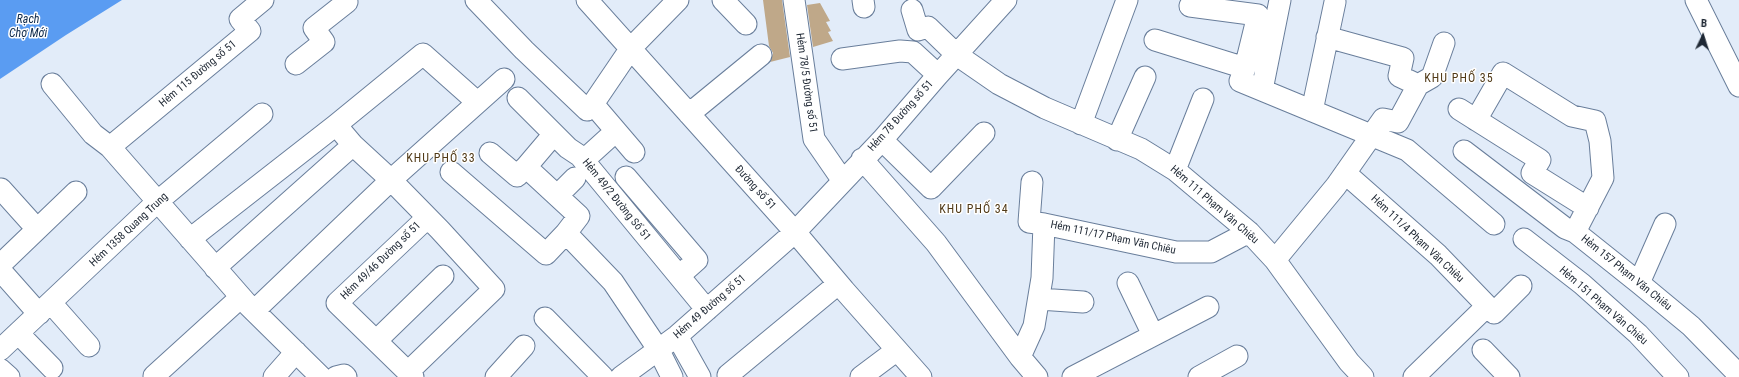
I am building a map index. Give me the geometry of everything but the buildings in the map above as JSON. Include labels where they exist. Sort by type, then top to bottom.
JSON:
[{"type":"street","points":[[296,64],[324,42],[314,28],[347,2],[346,0]]},
{"type":"street","points":[[476,0],[524,50],[587,110],[593,104],[631,48],[678,0]]},
{"type":"street","name":"Đường số 51","points":[[588,0],[795,232],[838,284],[921,377]]},
{"type":"street","points":[[723,0],[746,24]]},
{"type":"street","name":"Hẻm 78/5 Đường số 51","points":[[794,0],[814,139],[843,181]]},
{"type":"street","points":[[1081,124],[1127,0]]},
{"type":"street","points":[[1262,90],[1280,0]]},
{"type":"street","points":[[1696,0],[1739,86]]},
{"type":"street","name":"Hẻm 78 Đường số 51","points":[[795,232],[882,140],[957,55],[998,2]]},
{"type":"street","points":[[1312,111],[1326,37],[1335,2]]},
{"type":"street","name":"Hẻm 115 Đường số 51","points":[[110,147],[250,31],[240,19],[250,4]]},
{"type":"street","points":[[1190,6],[1258,15],[1245,68],[1240,81],[1407,150],[1494,224]]},
{"type":"street","name":"Hẻm 111 Phạm Văn Chiêu","points":[[912,10],[918,30],[928,27],[957,55],[999,84],[1045,108],[1141,149],[1175,170],[1249,232],[1275,260],[1349,362],[1362,377]]},
{"type":"street","points":[[1326,37],[1403,58],[1399,76],[1418,85]]},
{"type":"street","points":[[1155,40],[1245,68]]},
{"type":"street","points":[[1275,260],[1336,186],[1383,119],[1398,122],[1418,85],[1432,77],[1444,43]]},
{"type":"street","points":[[842,59],[900,51],[913,52],[938,75]]},
{"type":"street","points":[[190,239],[336,126],[423,54],[477,102]]},
{"type":"street","points":[[689,114],[761,55]]},
{"type":"street","name":"Hẻm 157 Phạm Văn Chiêu","points":[[1588,208],[1532,173],[1540,160],[1467,114],[1503,73],[1572,116],[1596,121],[1600,141],[1603,178],[1588,208],[1575,232],[1639,282],[1691,326],[1739,375]]},
{"type":"street","points":[[1117,140],[1145,77]]},
{"type":"street","points":[[154,376],[248,304],[391,180],[504,79]]},
{"type":"street","points":[[52,84],[93,134],[110,147],[248,304],[321,377]]},
{"type":"street","name":"Hẻm 49/2 Đường Số 51","points":[[518,98],[554,134],[579,169],[679,276],[707,310]]},
{"type":"street","points":[[1175,170],[1203,99]]},
{"type":"street","points":[[593,104],[634,152]]},
{"type":"street","name":"Hẻm 1358 Quang Trung","points":[[0,350],[157,202],[262,114]]},
{"type":"street","points":[[336,126],[353,145],[391,180],[427,218]]},
{"type":"street","points":[[558,195],[579,169],[616,131]]},
{"type":"street","points":[[882,140],[931,188],[984,133]]},
{"type":"street","points":[[490,153],[518,176],[554,134]]},
{"type":"street","points":[[215,268],[353,145]]},
{"type":"street","points":[[1464,151],[1566,228],[1575,232]]},
{"type":"street","points":[[862,160],[936,244],[1020,358],[1037,377]]},
{"type":"street","points":[[451,172],[546,254],[566,233],[579,216],[526,167]]},
{"type":"street","name":"Hẻm 111/4 Phạm Văn Chiêu","points":[[1345,173],[1438,255],[1488,306]]},
{"type":"street","points":[[626,177],[697,260],[679,276]]},
{"type":"street","name":"Hẻm 111/17 Phạm Văn Chiêu","points":[[1032,182],[1029,222],[1176,252],[1211,252],[1249,232]]},
{"type":"street","points":[[1,189],[37,229]]},
{"type":"street","points":[[0,265],[76,192]]},
{"type":"street","name":"Hẻm 49/46 Đường số 51","points":[[427,218],[440,230],[494,289],[410,374],[337,303],[427,218]]},
{"type":"street","points":[[1020,358],[1034,326],[1039,299],[1042,278],[1044,224]]},
{"type":"street","points":[[1639,282],[1665,224]]},
{"type":"street","name":"Hẻm 49 Đường số 51","points":[[621,377],[677,336],[795,232]]},
{"type":"street","points":[[566,233],[613,282],[658,349],[672,377]]},
{"type":"street","name":"Hẻm 151 Phạm Văn Chiêu","points":[[1524,239],[1582,284],[1638,334],[1678,377]]},
{"type":"street","points":[[0,270],[89,346]]},
{"type":"street","points":[[376,341],[443,276]]},
{"type":"street","points":[[1128,283],[1153,335]]},
{"type":"street","points":[[728,375],[838,284]]},
{"type":"street","points":[[1414,377],[1488,306],[1494,313],[1521,286]]},
{"type":"street","points":[[1039,299],[1083,302]]},
{"type":"street","points":[[1073,377],[1208,307]]},
{"type":"street","points":[[545,318],[602,377]]},
{"type":"street","points":[[18,333],[52,368]]},
{"type":"street","points":[[677,336],[700,377]]},
{"type":"street","points":[[504,374],[524,346]]},
{"type":"street","points":[[862,377],[897,350]]},
{"type":"street","points":[[1483,350],[1509,377]]},
{"type":"street","points":[[274,377],[296,352]]},
{"type":"street","points":[[1199,377],[1237,356]]},
{"type":"street","points":[[0,370],[9,377]]},
{"type":"street","points":[[336,377],[344,375],[346,377]]},
{"type":"water","name":"Rạch Chợ Mới","points":[[0,0],[122,0],[0,79]]},
{"type":"district","name":"KHU PHỐ 35","points":[[1459,79]]},
{"type":"district","name":"KHU PHỐ 33","points":[[441,159]]},
{"type":"district","name":"KHU PHỐ 34","points":[[974,210]]}]
